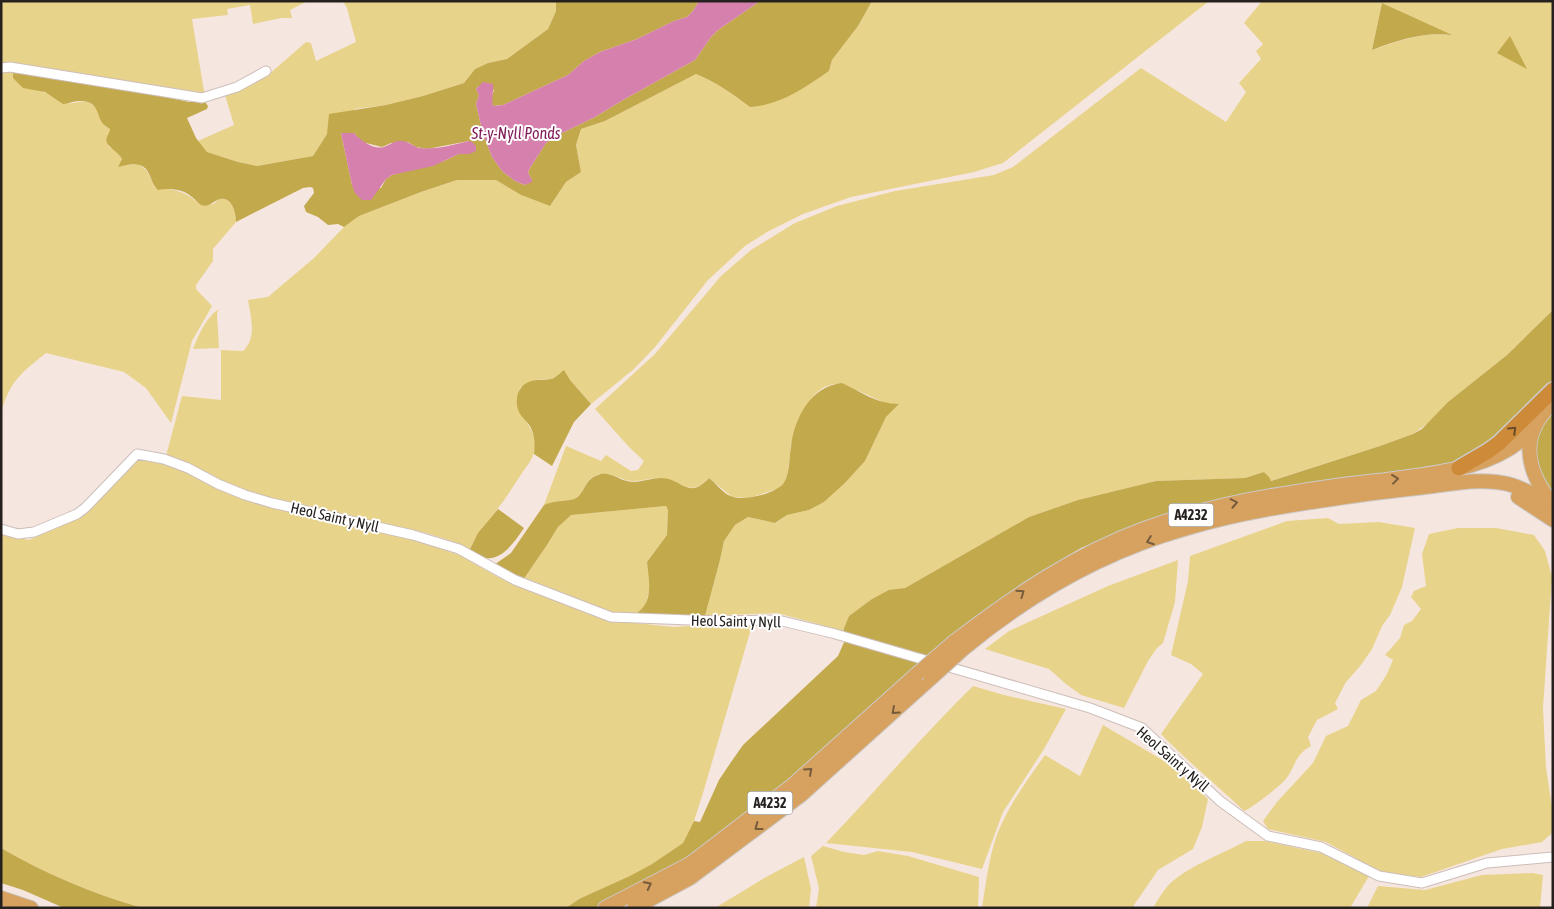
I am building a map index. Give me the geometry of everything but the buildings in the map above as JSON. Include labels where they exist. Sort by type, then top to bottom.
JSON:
[{"type":"highway","points":[[1459,468],[1500,443],[1553,390]]},
{"type":"highway","points":[[1550,404],[1534,428],[1529,446],[1530,465],[1537,483],[1553,505]]},
{"type":"highway","name":"A4232","points":[[634,908],[690,878],[801,795],[931,678],[958,646],[1033,584],[1100,548],[1145,529],[1226,505],[1259,498],[1433,474],[1474,465],[1509,450],[1521,442],[1534,428]]},
{"type":"highway","name":"A4232","points":[[605,908],[690,864],[793,785],[917,674],[958,646],[1072,575],[1124,550],[1183,529],[1242,514],[1299,504],[1447,484],[1484,481],[1510,484],[1553,505]]},
{"type":"highway","points":[[1299,504],[1348,502],[1486,489],[1520,497],[1553,520]]},
{"type":"highway","points":[[1,898],[31,908]]},
{"type":"street","points":[[1,68],[10,67],[64,75],[202,98],[237,87],[266,71]]},
{"type":"street","name":"Heol Saint y Nyll","points":[[1,529],[18,534],[34,532],[56,524],[85,508],[137,454],[164,459],[188,468],[218,484],[245,495],[414,535],[459,549],[515,580],[611,617],[717,621],[778,620],[832,633],[1090,708],[1142,728],[1220,801],[1268,836],[1321,847],[1379,876],[1422,883],[1487,864],[1553,858]]},
{"type":"shaded area","points":[[1,1],[308,1],[290,10],[292,18],[281,18],[253,24],[250,5],[227,9],[228,15],[192,19],[205,97],[1,64]]},
{"type":"shaded area","points":[[343,1],[556,1],[556,11],[548,29],[507,59],[488,63],[475,69],[464,83],[386,105],[355,109],[327,134],[313,156],[257,166],[207,152],[198,141],[234,125],[225,95],[267,76],[306,42],[311,43],[316,61],[356,42],[347,8]]},
{"type":"shaded area","points":[[556,1],[699,1],[687,17],[674,21],[637,39],[600,52],[584,61],[568,75],[503,105],[493,106],[491,99],[494,90],[479,86],[476,89],[479,95],[476,104],[483,134],[492,157],[502,171],[515,181],[525,185],[532,180],[528,173],[546,143],[695,60],[718,30],[760,1],[872,1],[858,26],[832,60],[829,71],[792,95],[772,103],[750,107],[724,89],[696,74],[605,121],[581,129],[576,145],[581,172],[566,182],[550,206],[521,195],[496,180],[457,180],[359,216],[344,227],[338,224],[328,225],[318,217],[306,212],[304,206],[314,193],[313,188],[310,187],[303,188],[236,222],[234,210],[228,200],[220,199],[204,206],[188,194],[180,191],[171,189],[158,190],[147,171],[141,165],[132,164],[118,167],[122,159],[109,146],[106,140],[110,129],[102,122],[92,104],[79,101],[63,104],[45,92],[23,88],[13,78],[13,71],[122,88],[189,102],[205,102],[208,106],[207,109],[187,118],[196,138],[207,152],[257,166],[313,156],[327,134],[329,114],[386,105],[464,83],[475,69],[488,63],[507,59],[548,29],[556,11]],"holes":[[[341,133],[354,133],[362,142],[382,147],[391,143],[408,142],[416,147],[427,149],[469,141],[469,154],[459,154],[444,161],[392,175],[386,179],[381,188],[352,185]]]},
{"type":"shaded area","points":[[872,1],[1209,1],[1003,163],[974,172],[851,197],[803,214],[767,232],[745,246],[708,280],[655,347],[634,369],[591,404],[570,380],[556,377],[534,380],[520,388],[519,407],[533,435],[535,443],[534,453],[470,549],[417,531],[327,513],[239,490],[211,480],[166,456],[182,396],[221,400],[221,350],[243,351],[247,346],[252,334],[248,300],[268,297],[314,258],[344,227],[359,216],[457,180],[496,180],[521,195],[550,206],[566,182],[581,172],[576,145],[581,129],[605,121],[696,74],[724,89],[750,107],[788,96],[829,71],[832,60],[858,26]]},
{"type":"shaded area","points":[[1262,1],[1553,1],[1553,310],[1507,355],[1448,402],[1431,421],[1413,434],[1270,481],[1264,472],[1245,478],[1156,481],[1078,500],[1029,517],[905,588],[889,591],[872,599],[849,616],[844,628],[844,635],[822,625],[777,613],[705,616],[724,541],[735,525],[748,517],[776,523],[787,515],[809,510],[824,502],[865,461],[886,417],[899,404],[887,404],[859,391],[834,384],[824,387],[815,394],[798,419],[791,444],[785,482],[777,489],[749,498],[732,497],[709,478],[703,484],[692,488],[661,478],[631,481],[605,474],[598,475],[589,480],[574,499],[544,505],[566,446],[601,461],[606,455],[631,471],[638,470],[644,461],[595,409],[655,354],[721,276],[751,250],[795,223],[837,206],[895,191],[994,175],[1013,167],[1141,68],[1226,122],[1246,92],[1239,83],[1261,59],[1256,51],[1263,44],[1244,23]],"holes":[[[1382,3],[1450,35],[1420,36],[1372,50]]]},
{"type":"shaded area","points":[[1382,3],[1452,35],[1441,34],[1411,38],[1372,50]]},
{"type":"shaded area","points":[[1510,36],[1527,69],[1497,53]]},
{"type":"shaded area","points":[[1,71],[13,71],[13,78],[58,100],[71,103],[88,102],[92,104],[98,111],[103,123],[110,129],[108,135],[109,147],[117,151],[122,159],[119,166],[139,164],[147,171],[155,188],[180,192],[201,205],[213,204],[219,199],[224,199],[228,200],[232,206],[236,222],[213,249],[213,261],[196,285],[196,289],[212,306],[192,341],[171,423],[146,388],[124,372],[46,353],[18,378],[9,392],[1,412]]},
{"type":"shaded area","points":[[219,309],[217,313],[219,348],[193,349],[207,321]]},
{"type":"shaded area","points":[[1553,310],[1553,382],[1500,437],[1456,462],[1158,518],[1081,548],[1026,581],[925,658],[844,635],[844,628],[849,616],[872,599],[889,590],[905,588],[1029,517],[1078,500],[1156,481],[1245,478],[1264,472],[1271,481],[1413,434],[1422,429],[1448,402],[1507,355]]},
{"type":"shaded area","points":[[564,370],[570,380],[591,404],[574,422],[552,466],[534,454],[535,444],[533,435],[530,426],[519,412],[517,397],[522,387],[528,382],[548,380],[556,377]]},
{"type":"shaded area","points":[[842,383],[876,400],[899,404],[886,417],[865,461],[824,502],[809,510],[787,515],[775,523],[748,517],[735,525],[724,541],[705,616],[664,616],[637,613],[646,603],[648,597],[647,562],[667,535],[668,510],[666,506],[571,515],[558,527],[523,580],[494,565],[511,553],[544,505],[578,497],[591,479],[601,474],[608,474],[631,482],[657,478],[668,479],[690,488],[702,485],[709,478],[726,494],[739,498],[754,497],[776,489],[782,485],[787,477],[793,436],[800,415],[806,405],[821,390],[831,385]]},
{"type":"shaded area","points":[[1553,411],[1553,494],[1540,470],[1536,445],[1542,425]]},
{"type":"shaded area","points":[[139,457],[186,470],[205,481],[411,538],[459,555],[498,577],[608,620],[673,627],[753,622],[703,793],[694,821],[683,843],[630,877],[579,899],[566,908],[143,908],[70,882],[1,848],[1,534],[29,540],[79,517]]},
{"type":"shaded area","points":[[666,506],[668,510],[667,535],[647,562],[651,586],[644,609],[637,613],[612,614],[523,580],[558,527],[570,515]]},
{"type":"shaded area","points":[[498,509],[524,528],[508,549],[494,557],[487,558],[470,549],[478,533]]},
{"type":"shaded area","points":[[1328,518],[1339,524],[1379,522],[1415,528],[1402,587],[1372,649],[1346,682],[1335,703],[1338,709],[1317,720],[1308,737],[1311,746],[1301,753],[1285,780],[1266,797],[1244,811],[1161,734],[1203,674],[1191,664],[1171,655],[1188,581],[1190,556],[1287,521]]},
{"type":"shaded area","points":[[1458,528],[1496,528],[1534,535],[1545,551],[1552,577],[1543,708],[1546,768],[1552,807],[1552,833],[1542,842],[1502,849],[1421,877],[1381,872],[1326,842],[1268,829],[1263,821],[1277,802],[1313,763],[1326,736],[1348,726],[1361,700],[1376,691],[1387,674],[1393,660],[1385,655],[1400,638],[1404,625],[1412,621],[1421,609],[1411,597],[1414,591],[1426,586],[1422,554],[1429,534]]},
{"type":"shaded area","points":[[1178,560],[1175,602],[1163,643],[1148,661],[1124,708],[1081,695],[1049,669],[985,649],[1009,631],[1108,586]]},
{"type":"shaded area","points":[[845,640],[922,662],[725,840],[606,908],[566,908],[579,899],[652,864],[683,843],[694,821],[700,822],[719,780],[743,745],[838,656]]},
{"type":"shaded area","points":[[973,686],[1066,709],[1044,749],[1003,812],[982,869],[912,852],[826,843],[936,724]]},
{"type":"shaded area","points":[[1103,725],[1171,765],[1208,799],[1202,827],[1193,849],[1158,870],[1132,908],[982,908],[996,838],[1009,809],[1024,785],[1045,755],[1080,776]]},
{"type":"shaded area","points":[[1246,841],[1265,841],[1321,853],[1369,876],[1350,908],[1153,908],[1166,888],[1182,874]]},
{"type":"shaded area","points":[[823,846],[864,855],[878,851],[908,856],[979,877],[978,908],[816,908],[819,888],[811,856]]},
{"type":"shaded area","points":[[1,848],[70,882],[143,908],[64,908],[23,890],[1,883]]},
{"type":"shaded area","points":[[804,857],[811,889],[809,908],[715,908],[766,877]]},
{"type":"shaded area","points":[[1533,873],[1543,875],[1540,908],[1367,908],[1378,886],[1425,890],[1482,875]]},
{"type":"water","name":"St-y-Nyll Ponds","points":[[699,1],[760,1],[718,30],[695,60],[546,143],[528,173],[532,182],[525,185],[515,181],[502,171],[492,157],[483,134],[476,104],[479,95],[476,89],[483,82],[493,84],[493,106],[503,105],[568,75],[584,61],[600,52],[637,39],[674,21],[687,17]]},
{"type":"water","name":"St-y-Nyll Ponds","points":[[341,133],[354,133],[371,146],[380,148],[399,141],[419,148],[431,148],[469,141],[476,146],[476,151],[469,154],[459,154],[433,166],[392,175],[386,179],[371,200],[362,200],[355,193],[352,185]]}]
